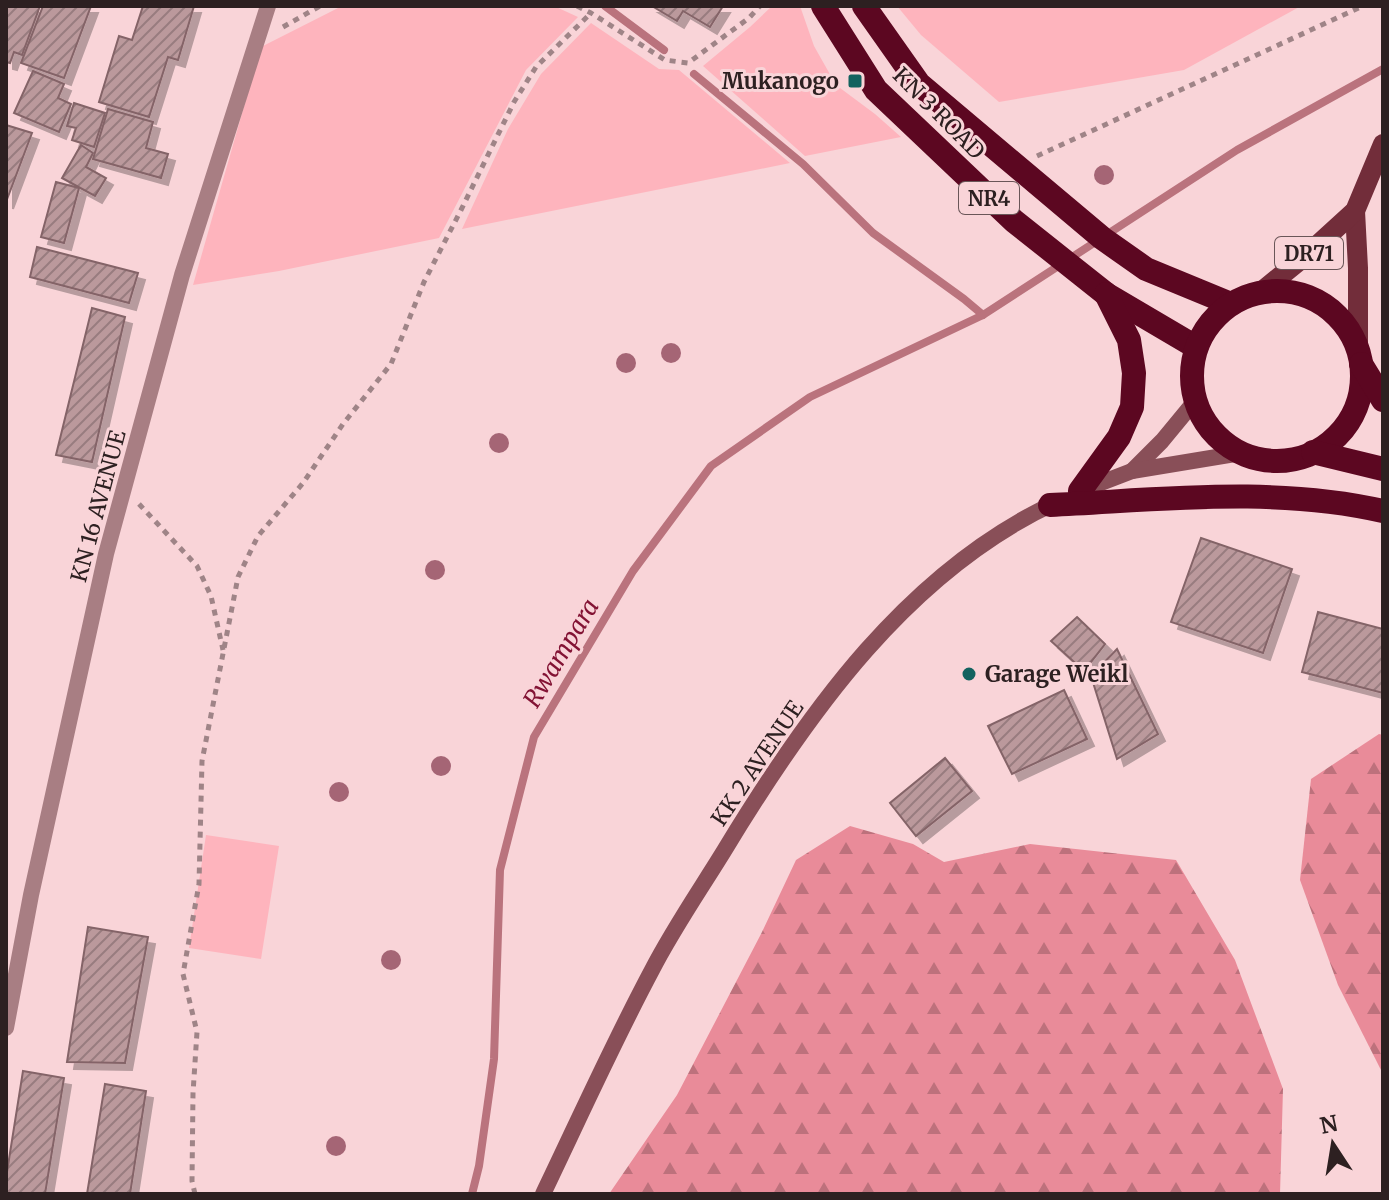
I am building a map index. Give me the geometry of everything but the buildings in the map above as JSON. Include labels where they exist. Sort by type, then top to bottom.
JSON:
[{"type":"highway","name":"KN 3 ROAD","points":[[823,6],[876,90],[1014,221],[1106,294],[1196,347]]},
{"type":"highway","name":"KN 3 ROAD","points":[[864,6],[919,84],[1102,238],[1146,269],[1231,304]]},
{"type":"highway","points":[[1360,356],[1362,384],[1348,422],[1335,437],[1313,452],[1294,459],[1267,460],[1241,453],[1223,442],[1208,427],[1192,389],[1191,368],[1196,347],[1210,323],[1231,304],[1261,292],[1291,292],[1320,302],[1343,322],[1383,400]]},
{"type":"highway","points":[[1080,491],[1119,437],[1132,407],[1134,373],[1129,340],[1106,294]]},
{"type":"highway","points":[[1313,452],[1383,469]]},
{"type":"highway","points":[[1050,505],[1170,498],[1300,497],[1383,511]]},
{"type":"main road","name":"DR71","points":[[1261,292],[1355,211],[1383,144]]},
{"type":"main road","name":"DR71","points":[[1355,211],[1360,356]]},
{"type":"main road","name":"KK 2 AVENUE","points":[[1132,471],[1195,401]]},
{"type":"main road","name":"KK 2 AVENUE","points":[[543,1194],[653,968],[759,794],[811,720],[912,602],[946,571],[987,541],[1080,491],[1132,471],[1241,453]]},
{"type":"street","name":"KN 16 AVENUE","points":[[6,1028],[31,895],[106,554],[182,275],[268,6]]},
{"type":"path","points":[[258,39],[320,6]]},
{"type":"path","points":[[577,6],[665,60],[688,63],[749,18],[760,6]]},
{"type":"path","points":[[1014,166],[1363,6]]},
{"type":"path","points":[[195,1194],[192,1181],[193,1093],[197,1032],[183,974],[199,884],[202,761],[238,577],[258,536],[303,483],[343,424],[391,364],[424,282],[514,102],[536,67],[591,13]]},
{"type":"path","points":[[124,488],[197,566],[211,596],[223,652]]},
{"type":"shaded area","points":[[342,6],[554,6],[578,17],[526,70],[439,238],[193,285],[261,47]]},
{"type":"shaded area","points":[[772,6],[800,6],[814,46],[836,85],[901,137],[805,156],[703,66]]},
{"type":"shaded area","points":[[897,6],[1301,6],[1184,70],[999,102],[921,35]]},
{"type":"shaded area","points":[[591,23],[659,69],[679,70],[790,163],[462,229],[508,129],[541,74]]},
{"type":"shaded area","points":[[206,835],[279,846],[261,959],[189,948]]},
{"type":"green space","points":[[1379,734],[1383,735],[1383,1074],[1338,985],[1300,880],[1311,779]]},
{"type":"green space","points":[[850,826],[913,844],[944,862],[1030,844],[1176,860],[1235,960],[1283,1089],[1280,1194],[609,1194],[677,1095],[796,860]]},
{"type":"waterway","points":[[605,6],[664,50]]},
{"type":"waterway","name":"Rwampara","points":[[472,1194],[479,1166],[494,1059],[500,870],[534,737],[633,571],[711,466],[810,397],[983,315],[1237,150],[1383,69]]},
{"type":"waterway","points":[[694,74],[803,164],[873,233],[983,315]]},
{"type":"place","name":"Mukanogo","points":[[855,81]]},
{"type":"place","name":"Garage Weikl","points":[[969,674]]}]
